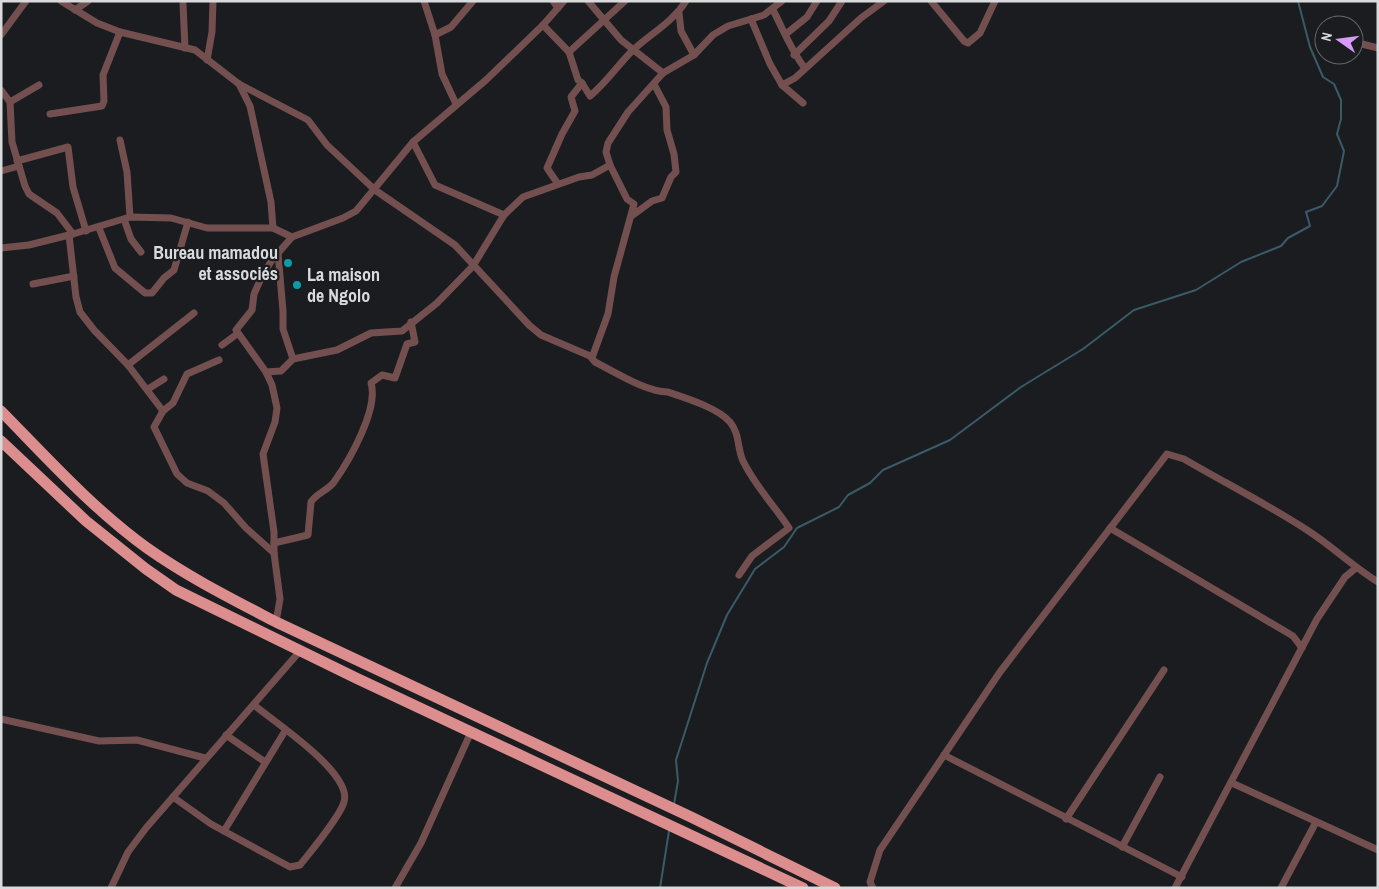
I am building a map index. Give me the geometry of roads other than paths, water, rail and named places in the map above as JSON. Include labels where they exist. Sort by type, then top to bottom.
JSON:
[{"type":"highway","points":[[1,410],[81,493],[141,543],[203,583],[276,622],[691,817],[835,888]]},
{"type":"highway","points":[[1,441],[86,521],[146,569],[176,590],[300,651],[803,888]]},
{"type":"street","points":[[1,35],[26,1]]},
{"type":"street","points":[[61,1],[97,23],[120,32],[195,50],[239,84],[308,120],[327,145],[374,190],[455,245],[509,306],[538,332],[590,356],[595,362],[640,384],[660,392],[668,392],[721,414],[730,422],[738,434],[742,459],[756,483],[789,528],[752,556],[739,575]]},
{"type":"street","points":[[75,10],[88,1]]},
{"type":"street","points":[[207,60],[212,32],[213,1]]},
{"type":"street","points":[[424,1],[435,35],[442,74],[456,104]]},
{"type":"street","points":[[435,35],[451,27],[473,1]]},
{"type":"street","points":[[553,1],[558,8]]},
{"type":"street","points":[[222,345],[237,334],[239,326],[250,308],[262,276],[292,237],[343,218],[356,211],[391,166],[413,142],[486,80],[543,25],[564,1]]},
{"type":"street","points":[[588,1],[604,21],[633,50],[663,73]]},
{"type":"street","points":[[569,52],[625,1]]},
{"type":"street","points":[[590,356],[593,355],[606,322],[614,276],[628,224],[633,214],[634,204],[627,199],[610,165],[606,152],[608,143],[628,112],[663,73],[694,55],[721,30],[773,10],[782,1]]},
{"type":"street","points":[[786,34],[807,17],[817,1]]},
{"type":"street","points":[[794,55],[829,21],[842,1]]},
{"type":"street","points":[[782,86],[795,78],[804,67],[884,1]]},
{"type":"street","points":[[931,1],[968,43],[980,33],[995,1]]},
{"type":"street","points":[[543,25],[569,52],[578,80],[590,96],[604,85],[633,50],[679,13],[684,2]]},
{"type":"street","points":[[183,4],[184,48]]},
{"type":"street","points":[[773,10],[786,34],[794,55],[804,67]]},
{"type":"street","points":[[679,13],[681,31],[694,55]]},
{"type":"street","points":[[751,19],[782,86],[803,103]]},
{"type":"street","points":[[50,114],[102,106],[104,101],[102,75],[120,32]]},
{"type":"street","points":[[1364,44],[1378,48]]},
{"type":"street","points":[[556,185],[547,168],[562,134],[573,118],[576,108],[571,97],[582,83]]},
{"type":"street","points":[[10,102],[39,84]]},
{"type":"street","points":[[239,84],[250,106],[253,117],[271,202],[273,228]]},
{"type":"street","points":[[633,214],[652,201],[662,198],[671,177],[676,172],[674,154],[667,130],[666,107],[654,84]]},
{"type":"street","points":[[1,90],[10,102],[12,142],[29,194],[57,213],[71,235],[76,298],[80,312],[94,330],[128,365],[163,411]]},
{"type":"street","points":[[1,119],[10,116]]},
{"type":"street","points":[[120,140],[127,172],[127,218],[131,239],[141,252]]},
{"type":"street","points":[[413,142],[435,185],[504,215]]},
{"type":"street","points":[[1,171],[18,163],[68,146],[74,187],[86,231]]},
{"type":"street","points":[[266,372],[281,371],[293,359],[337,350],[371,333],[402,331],[436,303],[473,266],[486,240],[504,215],[523,197],[579,177],[592,175],[610,165]]},
{"type":"street","points":[[1,248],[29,245],[71,235],[127,218],[171,218],[207,228],[273,228],[292,237]]},
{"type":"street","points":[[99,228],[115,268],[149,294],[152,294],[164,278],[174,270],[188,222]]},
{"type":"street","points":[[278,253],[283,329],[293,359]]},
{"type":"street","points":[[33,284],[74,276]]},
{"type":"street","points":[[128,365],[194,313]]},
{"type":"street","points":[[274,543],[308,535],[311,502],[334,482],[368,424],[371,383],[382,375],[395,378],[407,344],[414,342],[411,322]]},
{"type":"street","points":[[237,334],[266,372],[272,385],[277,408],[275,422],[263,454],[280,599],[276,622]]},
{"type":"street","points":[[219,360],[187,374],[173,403],[163,411],[154,427],[177,474],[188,483],[208,491],[224,504],[246,528],[274,553]]},
{"type":"street","points":[[148,389],[164,379]]},
{"type":"street","points":[[873,888],[870,882],[880,850],[1000,672],[1167,454],[1173,454],[1307,530],[1356,568],[1376,578]]},
{"type":"street","points":[[1110,528],[1293,636],[1302,648]]},
{"type":"street","points":[[1175,888],[1317,619],[1345,578],[1356,568]]},
{"type":"street","points":[[111,888],[128,852],[205,758],[300,651]]},
{"type":"street","points":[[1066,819],[1164,670]]},
{"type":"street","points":[[174,797],[186,808],[224,831],[295,867],[300,864],[344,804],[343,789],[337,776],[321,757],[285,731],[254,704]]},
{"type":"street","points":[[1,719],[99,741],[137,740],[205,758]]},
{"type":"street","points":[[224,831],[285,731]]},
{"type":"street","points":[[395,888],[422,842],[471,732]]},
{"type":"street","points":[[226,735],[265,762]]},
{"type":"street","points":[[944,755],[1182,877]]},
{"type":"street","points":[[1122,846],[1160,777]]},
{"type":"street","points":[[1232,783],[1378,850]]},
{"type":"street","points":[[1281,888],[1316,822]]},
{"type":"waterway","points":[[674,804],[678,781],[676,760],[707,663],[727,615],[755,569],[784,547],[797,528],[839,507],[848,495],[870,483],[883,470],[950,440],[1021,387],[1083,349],[1134,310],[1196,290],[1241,262],[1281,246],[1288,238],[1310,226],[1306,212],[1322,206],[1337,186],[1344,151],[1337,134],[1341,119],[1341,100],[1334,84],[1323,77],[1310,47],[1298,1]]},
{"type":"waterway","points":[[660,888],[669,831]]},
{"type":"place","name":"Bureau mamadou et associés","points":[[288,263]]},
{"type":"place","name":"La maison de Ngolo","points":[[297,285]]}]
